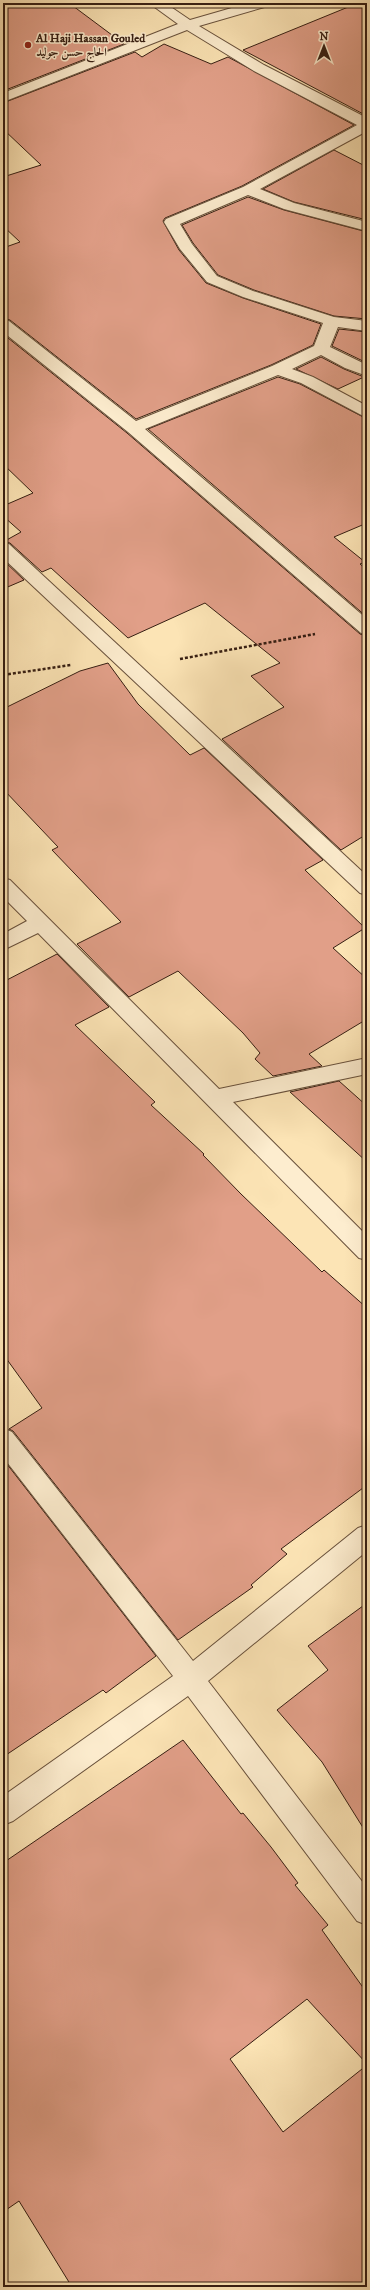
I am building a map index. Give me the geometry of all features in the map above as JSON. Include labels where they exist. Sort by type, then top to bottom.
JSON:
[{"type":"street","points":[[156,3],[188,26],[297,88],[367,125]]},
{"type":"street","points":[[3,98],[188,26],[263,3]]},
{"type":"street","points":[[367,125],[248,190],[171,222],[185,246],[212,279],[248,294],[332,321],[367,326]]},
{"type":"street","points":[[248,190],[289,206],[367,227]]},
{"type":"street","points":[[134,428],[278,369],[321,349],[332,321]]},
{"type":"street","points":[[3,324],[134,428],[367,629]]},
{"type":"street","points":[[321,349],[346,363],[367,371]]},
{"type":"street","points":[[278,369],[307,380],[367,413]]},
{"type":"street","points":[[3,548],[367,888]]},
{"type":"street","points":[[3,885],[367,1251]]},
{"type":"street","points":[[3,943],[40,923]]},
{"type":"street","points":[[214,1098],[367,1066]]},
{"type":"street","points":[[3,1439],[191,1679],[367,1911]]},
{"type":"street","points":[[3,1812],[191,1679],[367,1536]]},
{"type":"path","points":[[3,675],[121,659],[191,658],[288,637],[320,634]]},
{"type":"building","points":[[3,3],[69,3],[124,44],[3,91]]},
{"type":"building","points":[[358,3],[367,3],[367,116],[243,50]]},
{"type":"building","points":[[164,44],[211,64],[228,57],[354,125],[242,186],[165,218],[163,221],[179,250],[206,283],[243,298],[321,324],[313,345],[271,365],[136,419],[10,320],[3,318],[3,248],[20,242],[3,226],[3,177],[41,165],[3,129],[3,103],[135,52],[142,57]]},
{"type":"building","points":[[334,150],[367,167],[367,220],[294,202],[263,189]]},
{"type":"building","points":[[248,197],[284,210],[367,232],[367,319],[334,316],[254,290],[218,275],[193,243],[182,225]]},
{"type":"building","points":[[339,329],[367,332],[367,363],[332,346]]},
{"type":"building","points":[[3,334],[127,433],[360,634],[367,636],[367,834],[341,850],[222,739],[284,707],[251,676],[280,663],[205,603],[128,638],[51,568],[42,572],[10,543],[3,542],[21,532],[3,516],[3,506],[33,493],[3,464]]},
{"type":"building","points":[[321,357],[364,377],[338,389],[296,369]]},
{"type":"building","points":[[278,377],[300,384],[367,419],[367,523],[334,537],[365,562],[360,564],[367,570],[367,617],[148,429]]},
{"type":"building","points":[[3,560],[24,580],[3,589]]},
{"type":"building","points":[[108,663],[138,704],[190,755],[204,748],[323,860],[305,870],[365,928],[333,948],[367,979],[367,1019],[309,1054],[322,1066],[273,1076],[255,1059],[260,1053],[243,1033],[178,971],[129,997],[77,944],[121,922],[52,850],[58,847],[3,789],[3,709],[80,671]]},
{"type":"building","points":[[57,954],[109,1007],[75,1025],[155,1102],[151,1105],[204,1154],[203,1155],[241,1194],[322,1272],[324,1270],[367,1308],[367,1485],[281,1549],[287,1554],[251,1585],[253,1587],[178,1640],[13,1431],[9,1429],[42,1408],[3,1354],[3,982]]},
{"type":"building","points":[[339,1081],[367,1106],[367,1162],[290,1092]]},
{"type":"building","points":[[3,1459],[156,1656],[106,1693],[103,1690],[3,1757]]},
{"type":"building","points":[[367,1603],[367,1834],[322,1762],[277,1710],[328,1670],[308,1646]]},
{"type":"building","points":[[183,1740],[241,1814],[243,1813],[271,1847],[298,1883],[295,1885],[328,1925],[322,1930],[367,1993],[367,2064],[307,1999],[230,2059],[283,2132],[367,2065],[367,2287],[72,2287],[19,2201],[3,2212],[3,1863]]},
{"type":"place","name":"Al Haji Hassan Gouled الحاج حسن جوليد","points":[[28,45]]}]
